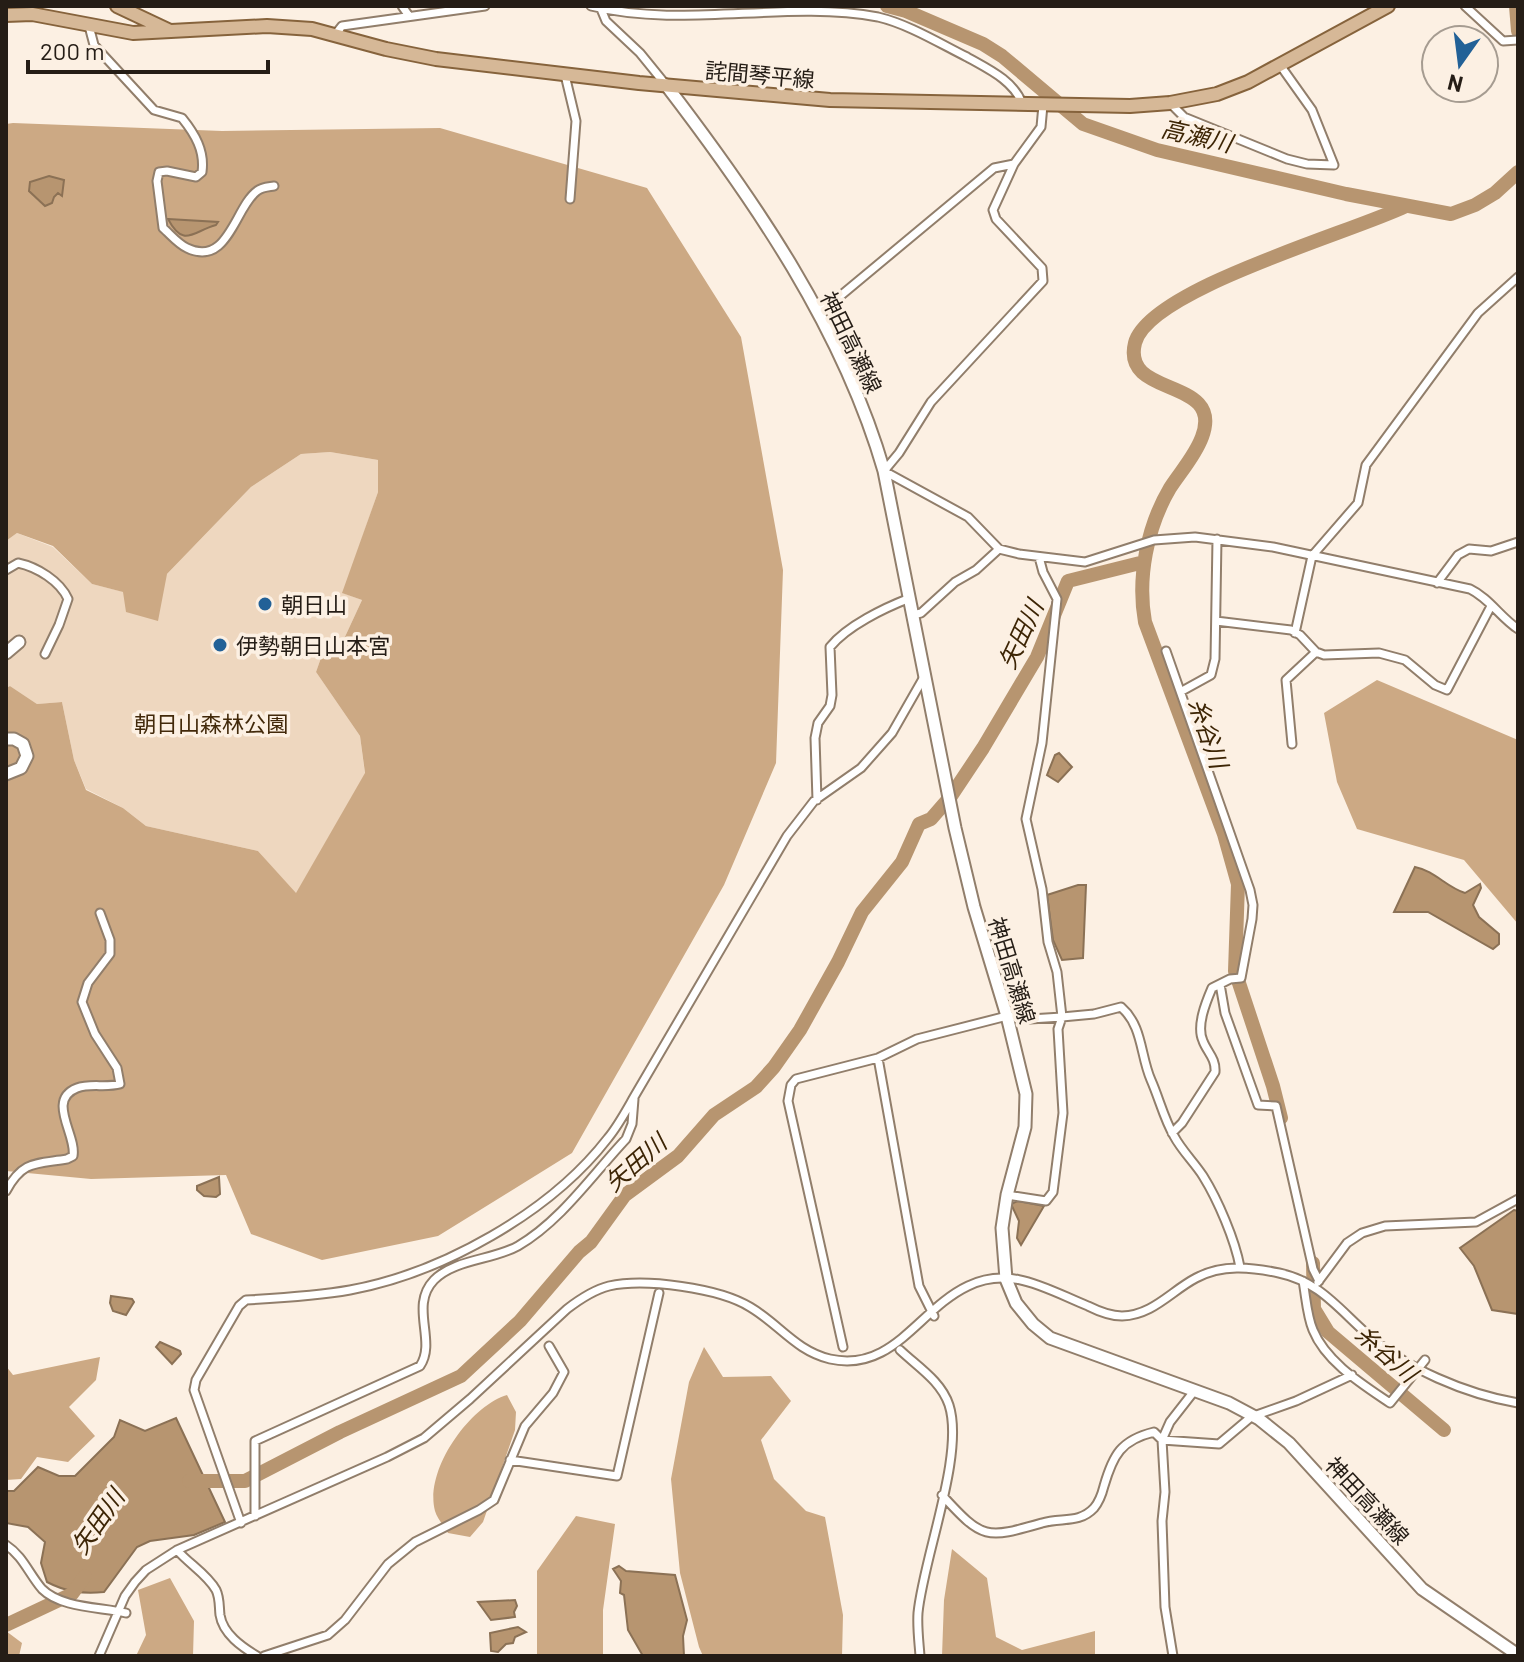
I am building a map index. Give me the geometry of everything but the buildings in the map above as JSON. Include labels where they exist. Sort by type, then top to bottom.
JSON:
[{"type":"main road","name":"詫間琴平線","points":[[117,6],[170,31],[285,26],[422,57],[565,75],[830,100],[1068,106],[1170,103],[1217,94],[1280,65],[1388,6]]},
{"type":"main road","points":[[6,14],[32,14],[133,33],[170,31]]},
{"type":"main road","points":[[133,33],[138,16]]},
{"type":"main road","name":"神田高瀬線","points":[[666,85],[724,160],[816,309],[876,443],[955,828],[1026,1094],[1025,1127],[1007,1195],[1002,1228],[1006,1279],[1016,1303],[1033,1324],[1050,1338],[1195,1390],[1254,1415],[1289,1443],[1422,1589],[1518,1655]]},
{"type":"main road","points":[[6,653],[19,642]]},
{"type":"main road","points":[[6,739],[23,744],[27,756],[21,768],[6,774]]},
{"type":"street","points":[[6,14],[8,6]]},
{"type":"street","points":[[335,35],[342,26],[485,6]]},
{"type":"street","points":[[591,6],[632,13],[710,14],[810,8],[879,17],[938,42],[983,66],[1017,91],[1022,105]]},
{"type":"street","points":[[1465,6],[1503,41],[1518,40]]},
{"type":"street","points":[[403,7],[409,16]]},
{"type":"street","points":[[601,9],[606,21],[640,53],[666,85]]},
{"type":"street","points":[[89,26],[94,45],[111,66],[154,110],[182,118],[198,144],[204,161],[202,172],[196,177],[159,172],[157,181],[163,228],[178,241],[188,249],[207,251],[220,245],[253,194],[260,188],[274,186]]},
{"type":"street","points":[[1170,103],[1184,117],[1287,159],[1307,164],[1334,165],[1312,110],[1280,65]]},
{"type":"street","points":[[565,75],[576,121],[570,199]]},
{"type":"street","points":[[1043,105],[1041,127],[1014,164],[994,205],[994,215],[1042,268],[1043,281],[931,402],[884,471],[968,517],[999,549],[1085,562],[1158,539],[1217,539],[1470,589],[1480,594],[1518,629]]},
{"type":"street","points":[[816,309],[827,307],[994,168],[1014,164]]},
{"type":"street","points":[[1295,633],[1312,556],[1358,503],[1366,465],[1478,313],[1518,277]]},
{"type":"street","points":[[1182,691],[1211,675],[1215,659],[1217,539]]},
{"type":"street","points":[[1437,583],[1458,555],[1469,549],[1491,551],[1518,542]]},
{"type":"street","points":[[913,615],[921,613],[999,549]]},
{"type":"street","points":[[1007,1195],[1046,1201],[1053,1192],[1063,1113],[1058,1029],[1062,1017],[1057,972],[1048,942],[1042,889],[1026,819],[1042,743],[1057,599],[1039,557]]},
{"type":"street","points":[[6,570],[18,563],[28,565],[63,587],[68,599],[45,654]]},
{"type":"street","points":[[817,800],[815,738],[818,723],[830,706],[832,695],[830,647],[837,638],[877,611],[910,598]]},
{"type":"street","points":[[1216,621],[1295,633],[1316,652],[1324,655],[1379,653],[1405,660],[1435,685],[1447,690],[1491,606]]},
{"type":"street","points":[[1166,651],[1253,905],[1241,978],[1212,988],[1201,1031],[1202,1039],[1216,1063],[1215,1072],[1182,1123],[1172,1133]]},
{"type":"street","points":[[1292,744],[1286,680],[1316,652]]},
{"type":"street","points":[[241,1523],[194,1390],[196,1380],[239,1306],[246,1300],[351,1290],[458,1255],[515,1220],[589,1160],[610,1137],[787,836],[817,800],[861,768],[892,733],[925,675]]},
{"type":"street","points":[[6,1191],[25,1165],[73,1156],[74,1143],[62,1113],[62,1105],[68,1094],[77,1088],[120,1084],[117,1068],[95,1034],[82,1002],[88,983],[110,954],[110,940],[100,913]]},
{"type":"street","points":[[1220,984],[1225,1013],[1258,1105],[1276,1106],[1317,1284]]},
{"type":"street","points":[[843,1347],[788,1101],[791,1085],[796,1079],[878,1058],[917,1039],[1007,1016],[1030,1019],[1062,1017],[1121,1007],[1127,1013],[1138,1031],[1149,1077],[1172,1133],[1205,1179],[1223,1217],[1240,1267]]},
{"type":"street","points":[[878,1058],[919,1286],[933,1314]]},
{"type":"street","points":[[255,1516],[255,1441],[420,1366],[426,1358],[422,1309],[425,1293],[434,1280],[448,1270],[501,1254],[521,1244],[558,1214],[626,1139],[632,1124],[634,1097]]},
{"type":"street","points":[[1317,1284],[1347,1243],[1371,1229],[1476,1222],[1518,1199]]},
{"type":"street","points":[[99,1656],[135,1582],[146,1570],[177,1550],[424,1438],[567,1309],[581,1298],[604,1288],[648,1285],[714,1292],[751,1307],[804,1349],[839,1360],[863,1359],[883,1353],[933,1314],[955,1292],[976,1282],[1011,1277],[1119,1316],[1151,1308],[1196,1278],[1215,1270],[1240,1267],[1317,1284],[1367,1334],[1419,1368],[1470,1392],[1518,1403]]},
{"type":"street","points":[[1303,1281],[1312,1329],[1324,1350],[1390,1403],[1425,1360]]},
{"type":"street","points":[[510,1460],[617,1476],[659,1293]]},
{"type":"street","points":[[264,1656],[328,1635],[345,1620],[388,1564],[415,1542],[494,1500],[525,1426],[553,1393],[564,1372],[549,1346]]},
{"type":"street","points":[[900,1350],[933,1380],[949,1405],[953,1426],[918,1612],[920,1656]]},
{"type":"street","points":[[942,1495],[978,1530],[990,1534],[1011,1533],[1041,1523],[1079,1519],[1098,1503],[1109,1468],[1125,1443],[1154,1432],[1162,1440],[1219,1444],[1254,1415],[1296,1401],[1352,1375]]},
{"type":"street","points":[[1173,1656],[1165,1607],[1162,1440],[1170,1422],[1195,1390]]},
{"type":"street","points":[[6,1545],[17,1552],[44,1590],[55,1599],[122,1612]]},
{"type":"street","points":[[177,1550],[208,1578],[218,1594],[221,1622],[231,1637],[257,1656]]},
{"type":"green space","name":"朝日山森林公園","points":[[330,452],[378,460],[378,492],[343,593],[362,600],[343,641],[322,655],[316,672],[360,736],[365,774],[296,894],[258,851],[146,826],[123,808],[86,789],[74,760],[62,702],[37,704],[10,686],[6,688],[6,541],[17,533],[53,547],[92,584],[124,592],[167,574],[251,487],[301,454]]},
{"type":"shaded area","points":[[6,124],[222,131],[440,128],[647,188],[741,337],[783,570],[776,763],[724,885],[572,1153],[438,1236],[322,1260],[251,1234],[226,1175],[91,1179],[6,1171],[6,688],[10,686],[37,704],[62,702],[74,760],[86,790],[123,808],[146,826],[258,851],[296,893],[365,773],[360,736],[316,672],[322,655],[343,641],[362,600],[342,593],[378,492],[378,460],[330,452],[301,454],[251,487],[167,574],[158,621],[126,612],[123,592],[92,584],[53,546],[17,533],[6,541]]},
{"type":"shaded area","points":[[1377,680],[1518,740],[1518,924],[1464,860],[1357,829],[1337,782],[1324,713]]},
{"type":"shaded area","points":[[704,1347],[723,1377],[771,1376],[791,1401],[761,1440],[774,1479],[806,1511],[825,1517],[843,1615],[842,1656],[703,1656],[680,1573],[671,1479],[689,1382]]},
{"type":"shaded area","points":[[100,1357],[96,1380],[69,1407],[95,1436],[68,1462],[37,1457],[21,1479],[6,1480],[6,1366],[13,1375]]},
{"type":"shaded area","points":[[507,1395],[516,1412],[515,1430],[483,1522],[470,1537],[448,1533],[436,1514],[433,1495],[443,1459],[465,1426],[479,1412]]},
{"type":"shaded area","points":[[576,1516],[615,1524],[603,1610],[603,1656],[537,1656],[537,1571]]},
{"type":"shaded area","points":[[952,1549],[987,1578],[996,1637],[1022,1650],[1095,1631],[1095,1656],[942,1656],[944,1600]]},
{"type":"shaded area","points":[[170,1578],[194,1621],[193,1656],[136,1656],[146,1635],[138,1590]]},
{"type":"shaded area","points":[[6,1631],[22,1643],[19,1656],[6,1656]]},
{"type":"water","points":[[49,176],[64,180],[62,196],[58,193],[52,203],[45,206],[29,191],[30,182]]},
{"type":"water","points":[[168,219],[218,222],[184,236]]},
{"type":"water","points":[[1059,753],[1072,767],[1058,782],[1047,775],[1055,755]]},
{"type":"water","points":[[1415,867],[1465,893],[1480,884],[1473,905],[1479,917],[1499,934],[1499,944],[1493,949],[1428,912],[1394,912]]},
{"type":"water","points":[[1086,885],[1083,958],[1062,960],[1053,940],[1047,895]]},
{"type":"water","points":[[219,1177],[220,1194],[216,1197],[204,1196],[197,1190],[197,1186]]},
{"type":"water","points":[[1018,1201],[1044,1206],[1021,1245],[1017,1238],[1019,1221],[1011,1204]]},
{"type":"water","points":[[1514,1210],[1518,1211],[1518,1314],[1492,1310],[1474,1266],[1460,1248]]},
{"type":"water","points":[[111,1296],[132,1299],[134,1302],[126,1315],[113,1311]]},
{"type":"water","points":[[160,1342],[180,1351],[181,1354],[172,1364],[156,1347]]},
{"type":"water","points":[[176,1418],[225,1522],[194,1535],[150,1541],[137,1547],[104,1592],[75,1592],[47,1582],[41,1563],[45,1542],[28,1527],[6,1523],[6,1491],[14,1491],[38,1467],[59,1476],[75,1476],[114,1437],[120,1420],[145,1431]]},
{"type":"water","points":[[619,1566],[626,1571],[675,1575],[687,1620],[683,1636],[684,1656],[643,1656],[628,1630],[624,1595],[620,1593],[621,1581],[613,1569]]},
{"type":"water","points":[[515,1600],[515,1617],[491,1620],[478,1602]]},
{"type":"water","points":[[518,1627],[526,1632],[498,1652],[491,1651],[490,1633]]},
{"type":"waterway","name":"高瀬川","points":[[887,6],[983,44],[1002,56],[1083,124],[1157,150],[1346,194],[1451,214],[1495,193],[1518,172]]},
{"type":"waterway","name":"高瀬川","points":[[1516,6],[1518,31]]},
{"type":"waterway","name":"糸谷川","points":[[1281,1118],[1235,971],[1238,884],[1224,834],[1145,622],[1143,605],[1143,571],[1155,519],[1170,488],[1199,444],[1205,418],[1199,404],[1187,395],[1143,373],[1135,361],[1135,343],[1148,323],[1176,302],[1213,283],[1406,206]]},
{"type":"waterway","name":"矢田川","points":[[189,1481],[245,1481],[340,1432],[461,1376],[520,1321],[591,1242],[625,1195],[678,1156],[714,1115],[756,1087],[774,1067],[800,1030],[862,912],[902,862],[919,824],[931,819],[951,796],[983,748],[1037,657],[1068,581],[1144,562]]},
{"type":"waterway","name":"糸谷川","points":[[1313,1263],[1314,1309],[1328,1332],[1444,1430]]},
{"type":"waterway","name":"矢田川","points":[[6,1625],[72,1594],[85,1576]]},
{"type":"place","name":"朝日山","points":[[265,604]]},
{"type":"place","name":"伊勢朝日山本宮","points":[[220,645]]}]
